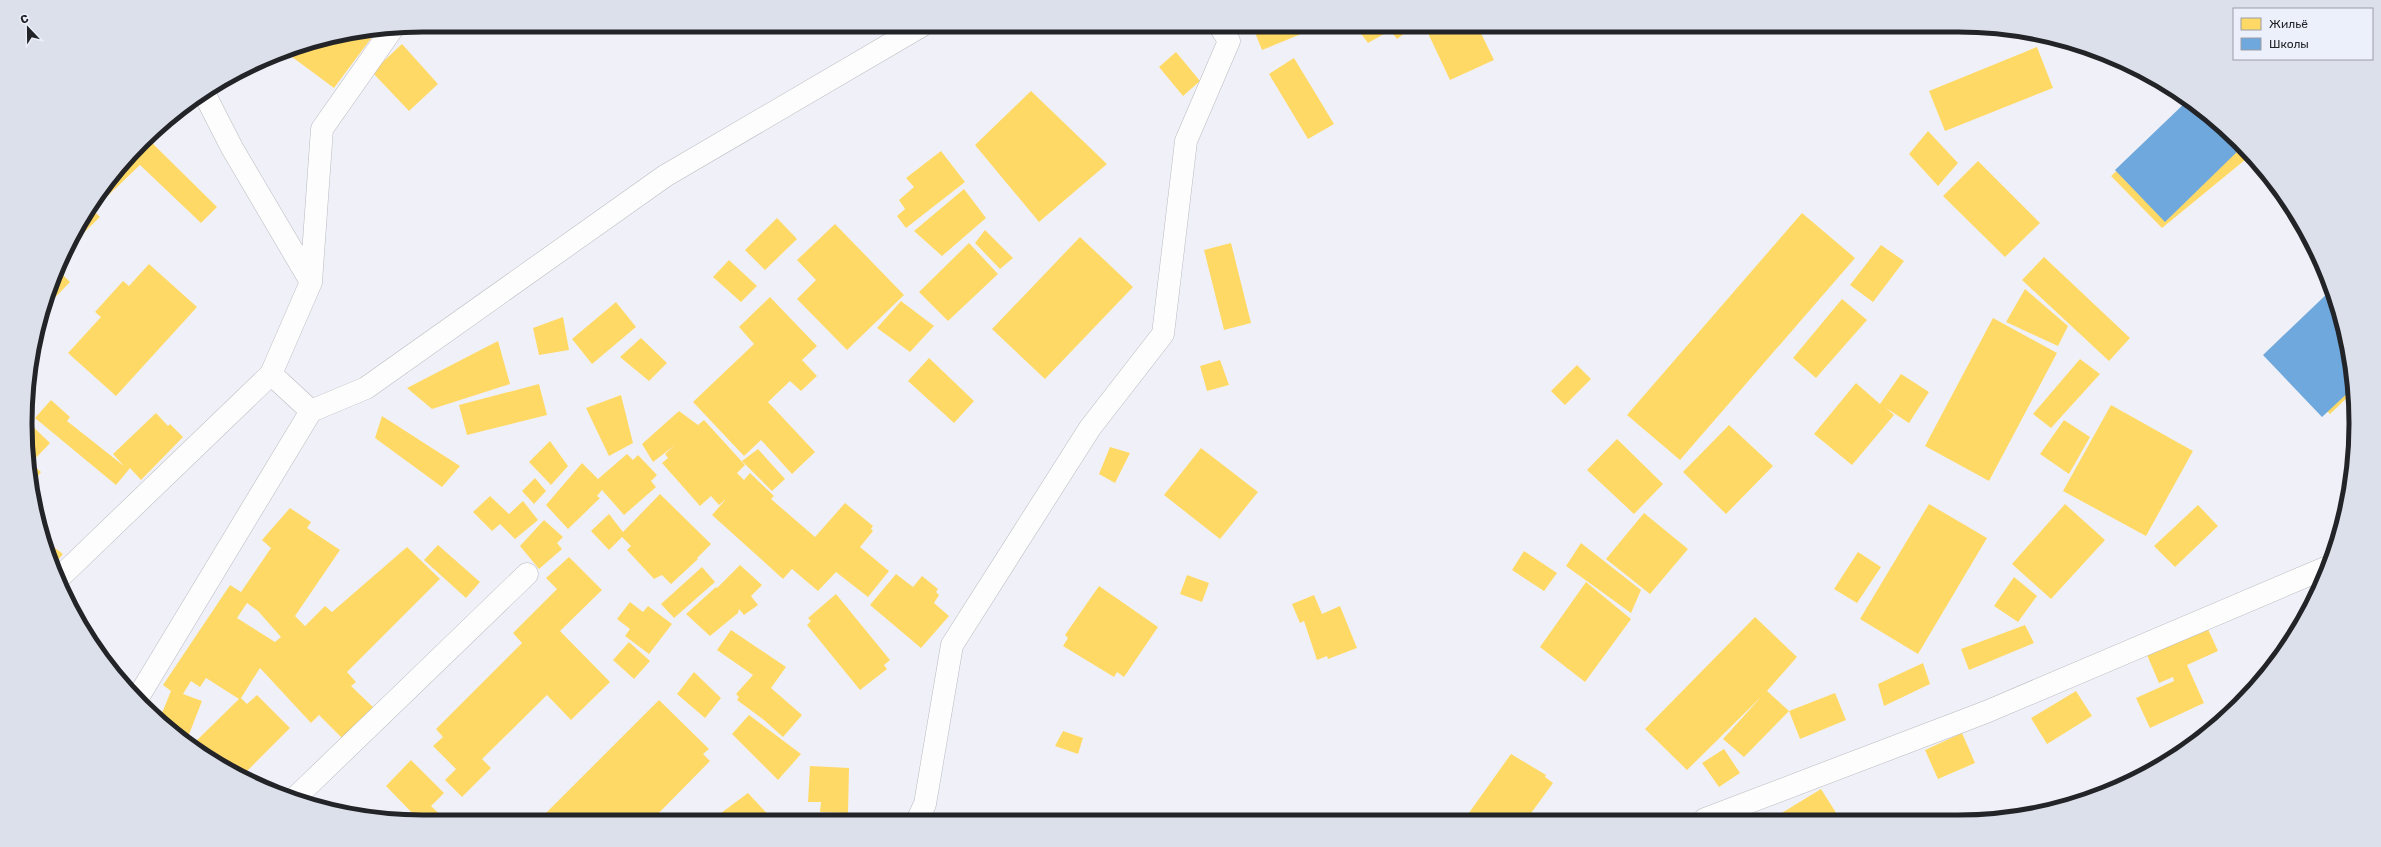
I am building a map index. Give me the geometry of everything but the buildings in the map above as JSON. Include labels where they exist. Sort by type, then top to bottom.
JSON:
[{"type":"street","points":[[140,693],[311,411],[366,388],[665,176],[911,32]]},
{"type":"street","points":[[920,815],[925,804],[952,645],[1090,428],[1163,334],[1186,141],[1229,41],[1223,32]]},
{"type":"street","points":[[63,575],[271,374],[311,282],[322,130],[389,34]]},
{"type":"street","points":[[206,98],[232,148],[311,282]]},
{"type":"street","points":[[271,374],[311,411]]},
{"type":"street","points":[[1716,815],[1986,712],[2320,570]]},
{"type":"street","points":[[299,794],[527,574]]}]
